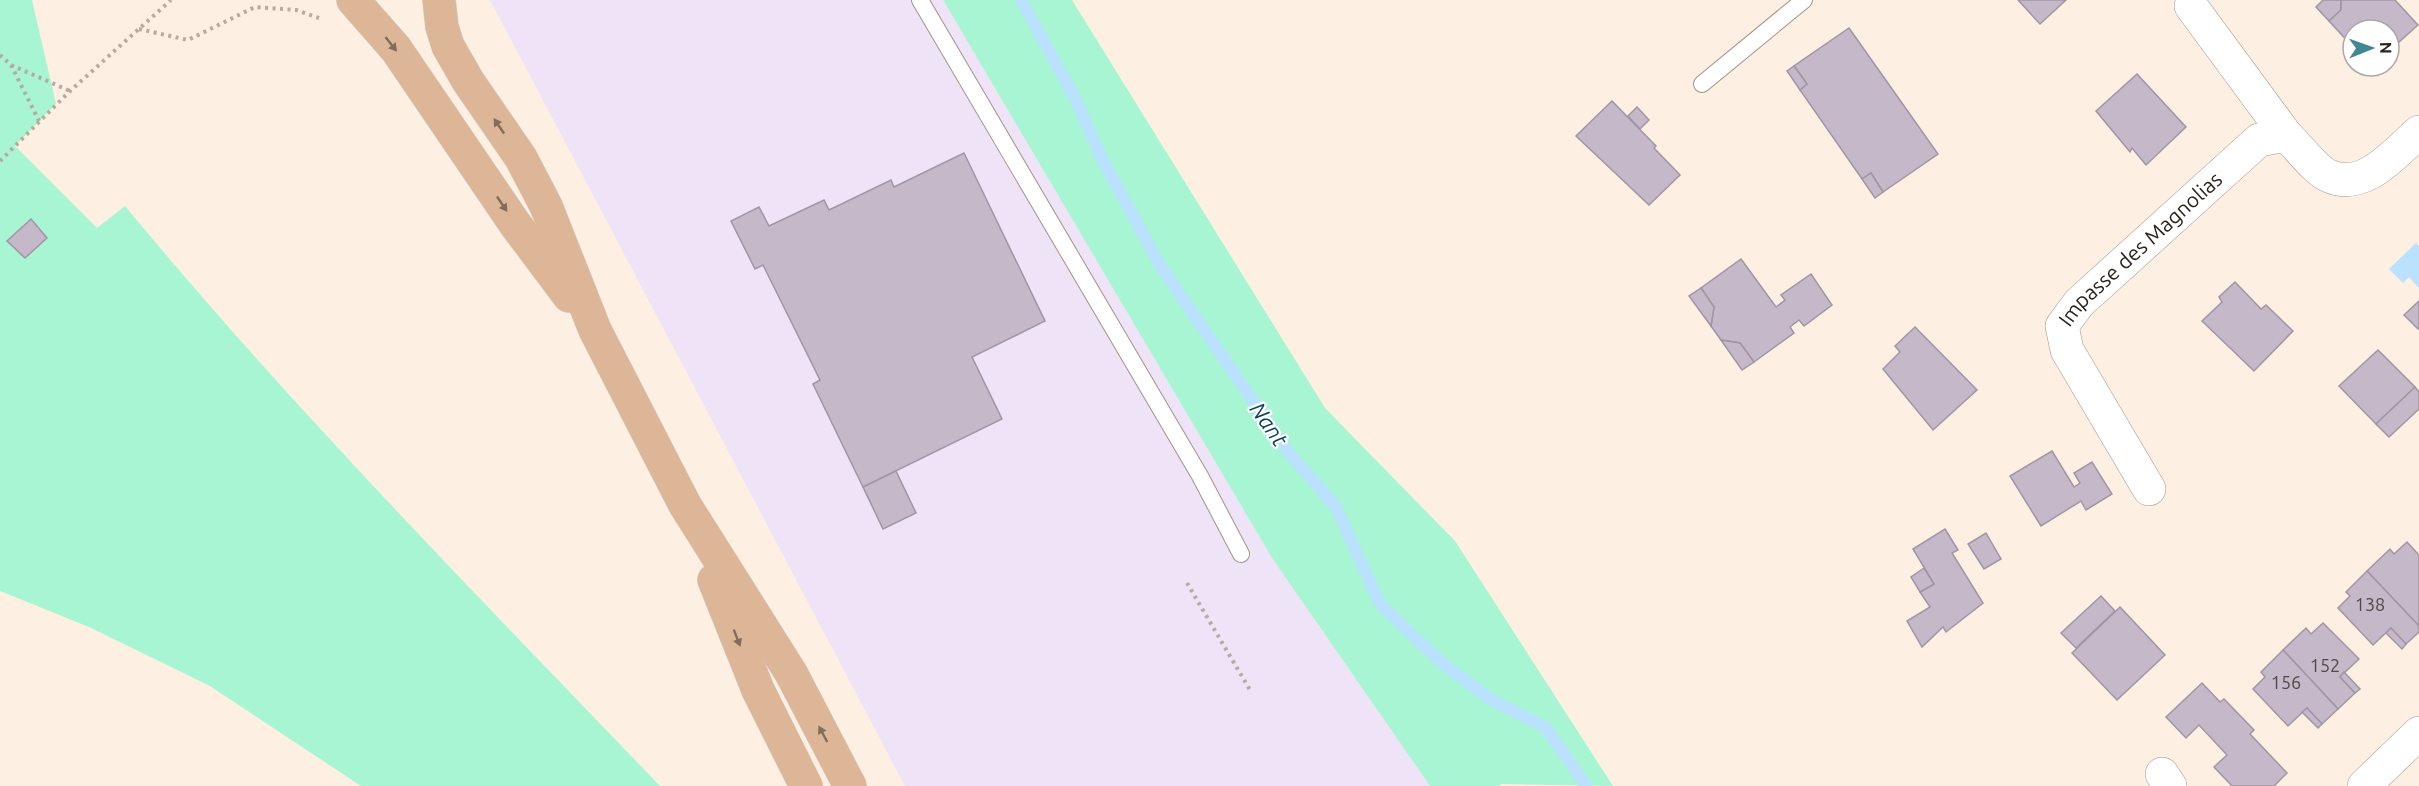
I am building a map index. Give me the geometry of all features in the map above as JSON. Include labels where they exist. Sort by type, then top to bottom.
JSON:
[{"type":"main road","points":[[439,0],[442,27],[448,46],[526,168],[546,206],[595,330],[685,505],[791,673],[850,786]]},
{"type":"main road","points":[[341,11],[396,49],[515,224],[595,330]]},
{"type":"main road","points":[[685,505],[758,690],[806,786]]},
{"type":"street","points":[[2191,6],[2286,135],[2328,176],[2349,182],[2375,170],[2419,132]]},
{"type":"street","name":"Impasse des Magnolias","points":[[2149,489],[2067,350],[2061,326],[2079,303],[2259,140],[2286,135]]},
{"type":"street","points":[[2364,786],[2419,733]]},
{"type":"lane","points":[[920,0],[1200,476],[1241,554]]},
{"type":"lane","points":[[1702,84],[1804,0]]},
{"type":"path","points":[[0,161],[70,91],[171,0]]},
{"type":"path","points":[[139,29],[188,40],[255,7],[341,11]]},
{"type":"path","points":[[0,55],[11,64],[70,91]]},
{"type":"path","points":[[11,64],[39,121]]},
{"type":"path","points":[[1187,583],[1250,690]]},
{"type":"shaded area","points":[[490,0],[943,0],[1272,558],[1430,786],[905,786]]},
{"type":"green space","points":[[0,0],[32,0],[56,104],[15,146],[97,228],[125,206],[320,429],[660,786],[361,786],[210,686],[89,627],[0,591]]},
{"type":"green space","points":[[943,0],[1072,0],[1325,408],[1455,541],[1613,786],[1502,784],[1498,786],[1430,786],[1272,558]]},
{"type":"water","points":[[2416,243],[2419,246],[2419,288],[2409,277],[2403,283],[2389,269]]},
{"type":"building","points":[[2018,0],[2066,0],[2040,24]]},
{"type":"building","points":[[2323,0],[2341,0],[2341,10],[2329,21],[2316,7]]},
{"type":"building","points":[[2341,0],[2395,0],[2418,25],[2401,40],[2401,18],[2341,18],[2341,34],[2329,21],[2341,10]]},
{"type":"building","points":[[1849,28],[1938,154],[1883,192],[1871,173],[1862,179],[1800,90],[1807,84],[1794,66]]},
{"type":"building","points":[[1794,66],[1807,84],[1800,90],[1787,71]]},
{"type":"building","points":[[2137,74],[2186,127],[2146,165],[2132,148],[2130,152],[2096,111]]},
{"type":"building","points":[[1612,101],[1656,146],[1654,148],[1680,175],[1649,205],[1576,136]]},
{"type":"building","points":[[1637,107],[1649,120],[1640,129],[1628,116]]},
{"type":"building","points":[[964,153],[1045,321],[972,357],[1002,419],[863,487],[813,384],[820,380],[763,265],[755,269],[731,221],[759,207],[769,226],[824,200],[829,210],[891,180],[894,187]]},
{"type":"building","points":[[1871,173],[1883,192],[1875,198],[1862,179]]},
{"type":"building","points":[[31,219],[47,238],[25,258],[7,241]]},
{"type":"building","points":[[1741,259],[1776,307],[1785,300],[1781,295],[1811,274],[1832,305],[1804,326],[1799,320],[1790,327],[1794,333],[1754,362],[1740,343],[1721,340],[1711,326],[1714,307],[1701,288]]},
{"type":"building","points":[[2235,282],[2261,309],[2266,305],[2293,331],[2254,371],[2202,321],[2222,302],[2219,297]]},
{"type":"building","points":[[1701,288],[1714,307],[1711,326],[1689,296]]},
{"type":"building","points":[[2419,301],[2419,328],[2418,329],[2404,315]]},
{"type":"building","points":[[1915,327],[1977,390],[1933,430],[1883,369],[1900,352],[1895,346]]},
{"type":"building","points":[[1721,340],[1740,343],[1754,362],[1742,370]]},
{"type":"building","points":[[2378,350],[2415,387],[2376,424],[2339,386]]},
{"type":"building","points":[[2415,387],[2419,392],[2419,409],[2389,437],[2376,424]]},
{"type":"building","points":[[2052,451],[2074,487],[2080,483],[2074,473],[2092,462],[2112,494],[2086,510],[2081,501],[2041,526],[2010,476]]},
{"type":"building","points":[[896,471],[916,513],[883,529],[863,487]]},
{"type":"building","points":[[1945,529],[1958,550],[1952,553],[1983,603],[1946,632],[1943,627],[1922,647],[1907,621],[1930,607],[1920,592],[1934,584],[1913,549]]},
{"type":"building","points":[[1986,533],[2001,559],[1984,569],[1968,544]]},
{"type":"building","points":[[2407,542],[2419,555],[2419,626],[2367,571],[2390,549],[2394,554]]},
{"type":"building","points":[[1924,568],[1934,584],[1920,592],[1911,577]]},
{"type":"building","points":[[2367,571],[2419,626],[2419,632],[2406,644],[2391,628],[2373,645],[2338,608],[2350,596],[2346,592]]},
{"type":"building","points":[[2101,596],[2115,611],[2076,648],[2061,633]]},
{"type":"building","points":[[2120,607],[2165,655],[2117,700],[2072,653]]},
{"type":"building","points":[[2323,623],[2359,659],[2340,677],[2355,693],[2338,709],[2283,650],[2306,628],[2311,634]]},
{"type":"building","points":[[2391,628],[2406,644],[2402,649],[2386,633]]},
{"type":"building","points":[[2283,650],[2338,709],[2322,724],[2307,708],[2288,726],[2253,689],[2265,677],[2261,672]]},
{"type":"building","points":[[2344,672],[2360,689],[2355,693],[2340,677]]},
{"type":"building","points":[[2202,683],[2220,702],[2224,699],[2254,730],[2250,734],[2287,773],[2274,786],[2232,786],[2214,767],[2227,755],[2199,725],[2186,738],[2166,717]]},
{"type":"building","points":[[2307,708],[2322,724],[2318,728],[2302,712]]},
{"type":"waterway","name":"Nant","points":[[1021,0],[1076,100],[1102,159],[1161,267],[1289,453],[1336,507],[1380,604],[1441,662],[1490,699],[1546,728],[1586,786]]}]
